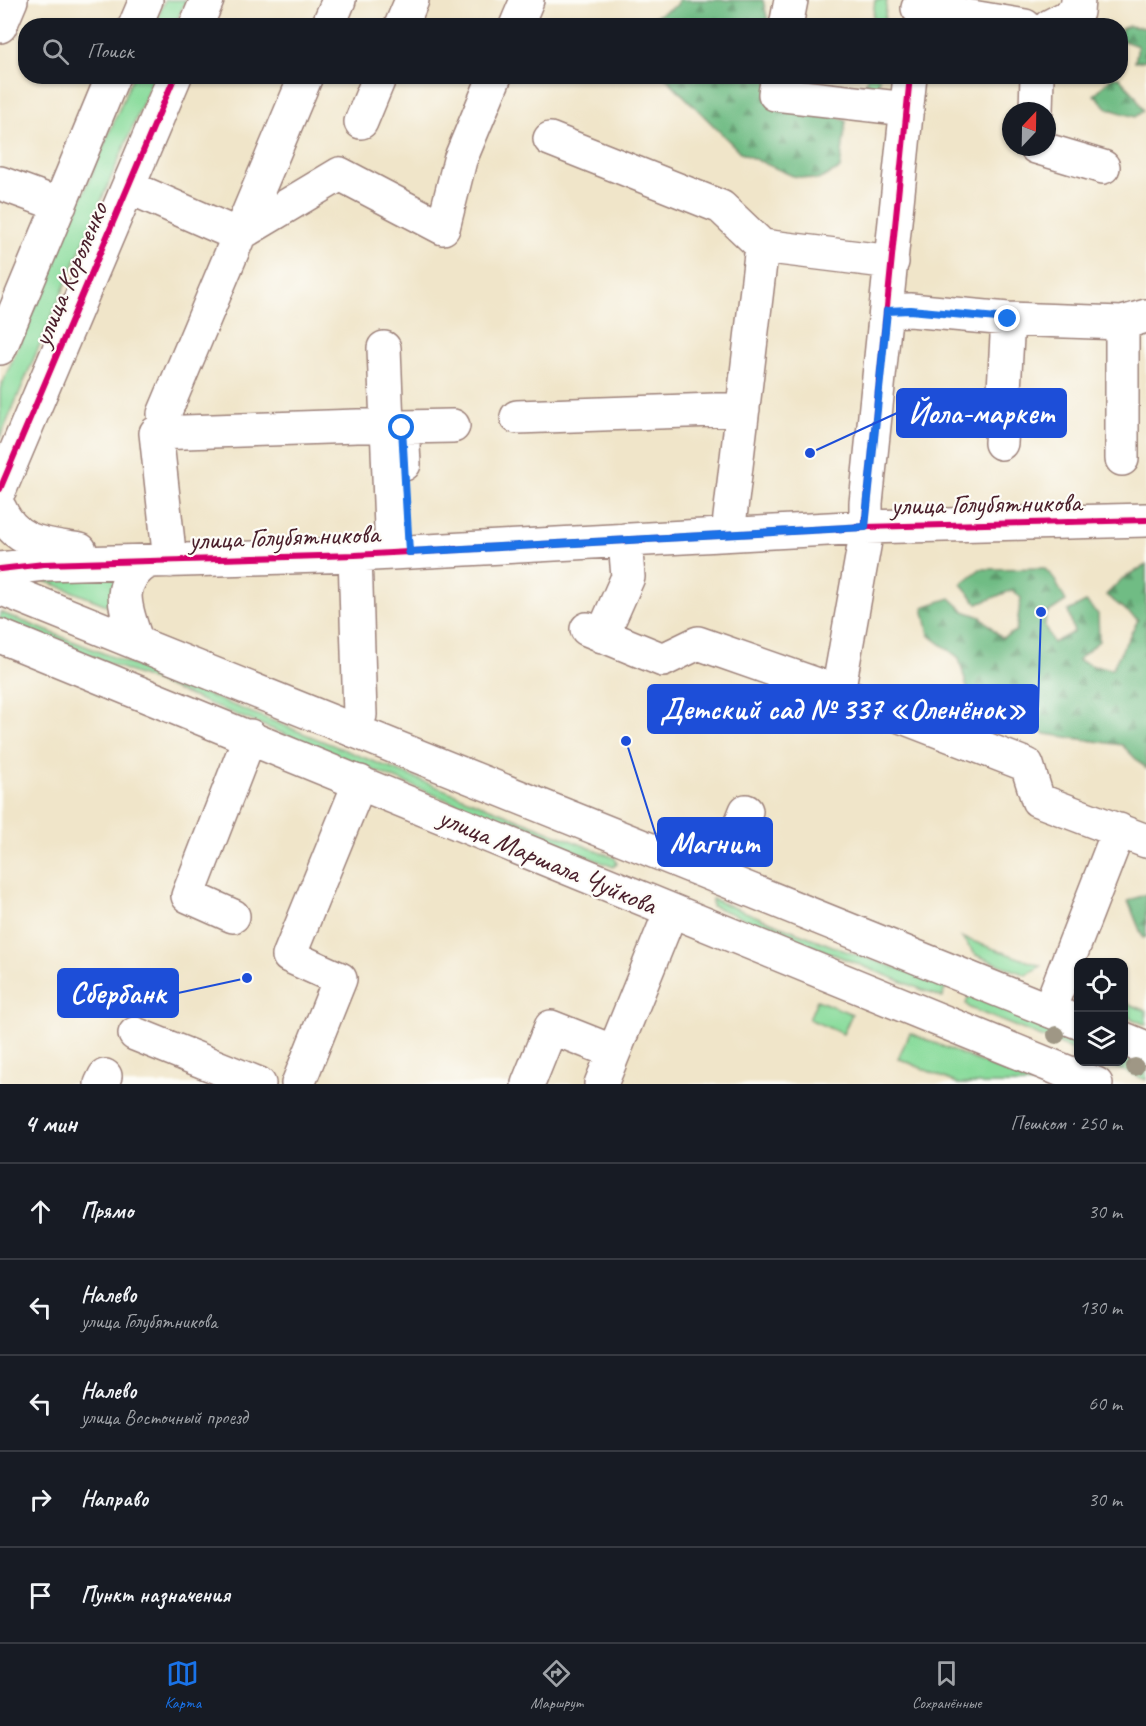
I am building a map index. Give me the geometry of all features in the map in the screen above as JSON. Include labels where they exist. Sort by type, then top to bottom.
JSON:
[{"type":"street","points":[[0,27],[11,0]]},
{"type":"street","points":[[138,18],[146,0]]},
{"type":"street","points":[[199,18],[207,0]]},
{"type":"street","points":[[331,18],[339,0]]},
{"type":"street","points":[[519,18],[527,0]]},
{"type":"street","points":[[787,18],[790,0]]},
{"type":"street","points":[[1065,18],[1077,12],[1078,0]]},
{"type":"street","points":[[917,11],[967,18]]},
{"type":"street","name":"улица Короленко","points":[[0,348],[110,84]]},
{"type":"street","name":"улица Короленко","points":[[0,489],[172,84]]},
{"type":"street","points":[[164,414],[303,84]]},
{"type":"street","points":[[361,122],[377,84]]},
{"type":"street","points":[[238,235],[340,174],[443,228],[460,160],[492,84]]},
{"type":"street","points":[[777,84],[775,94],[907,109]]},
{"type":"street","points":[[838,692],[865,527],[909,84]]},
{"type":"street","points":[[1036,102],[1037,84]]},
{"type":"street","points":[[550,139],[721,207],[762,246],[892,262]]},
{"type":"street","points":[[1056,153],[1102,167]]},
{"type":"street","points":[[0,183],[60,205]]},
{"type":"street","points":[[129,187],[238,235]]},
{"type":"street","points":[[728,534],[762,246]]},
{"type":"street","points":[[887,311],[910,310],[1008,319],[1134,319],[1122,459]]},
{"type":"street","points":[[1000,443],[1008,319]]},
{"type":"street","points":[[384,348],[387,425],[400,552]]},
{"type":"street","points":[[517,417],[743,409]]},
{"type":"street","points":[[138,643],[124,595],[128,580],[136,569],[158,561],[156,433],[387,425]]},
{"type":"street","points":[[400,552],[402,428],[453,426]]},
{"type":"street","name":"улица Голубятникова","points":[[0,509],[8,526],[16,533],[44,544],[158,561]]},
{"type":"street","name":"улица Голубятникова","points":[[0,569],[44,564],[355,555],[865,527],[1146,520]]},
{"type":"street","points":[[625,540],[628,577],[595,633],[663,660],[698,643],[838,692],[1027,765],[1038,800],[1132,835],[1064,1016]]},
{"type":"street","points":[[353,730],[360,715],[355,555]]},
{"type":"street","name":"улица Маршала Чуйкова","points":[[0,588],[1064,1016]]},
{"type":"street","name":"улица Маршала Чуйкова","points":[[0,636],[250,736],[670,911],[1096,1084]]},
{"type":"street","points":[[233,916],[188,896],[250,736]]},
{"type":"street","points":[[298,1084],[340,979],[289,956],[360,782]]},
{"type":"street","points":[[720,877],[746,811]]},
{"type":"street","points":[[602,1084],[690,865]]},
{"type":"street","points":[[959,1028],[964,997],[976,981]]},
{"type":"street","points":[[528,1084],[551,1027],[614,1052]]},
{"type":"street","points":[[135,1035],[259,1084]]},
{"type":"street","points":[[1128,1041],[1146,1048]]},
{"type":"green space","points":[[165,0],[186,0],[178,18],[158,18]]},
{"type":"green space","points":[[678,0],[763,0],[767,18],[652,18],[677,5]]},
{"type":"green space","points":[[875,0],[887,0],[885,18],[873,18]]},
{"type":"green space","points":[[1128,26],[1146,28],[1146,60],[1135,62],[1138,46],[1128,42]]},
{"type":"green space","points":[[130,84],[151,84],[0,438],[0,389]]},
{"type":"green space","points":[[672,84],[777,84],[846,121],[840,169],[818,180],[793,176],[741,153]]},
{"type":"green space","points":[[866,84],[878,84],[877,100],[864,99]]},
{"type":"green space","points":[[1105,84],[1125,84],[1135,95],[1143,111],[1135,117],[1109,109],[1094,95]]},
{"type":"green space","points":[[1146,565],[1146,769],[1122,745],[1046,734],[999,715],[967,688],[959,658],[929,635],[923,607],[950,598],[964,611],[981,617],[1002,638],[1016,631],[1021,598],[1012,590],[978,604],[961,584],[980,569],[1044,568],[1053,577],[1066,601],[1046,614],[1045,626],[1053,643],[1074,632],[1068,611],[1086,602],[1098,614],[1099,641],[1078,660],[1093,666],[1112,669],[1138,620],[1106,595],[1122,579]]},
{"type":"green space","points":[[120,572],[114,608],[28,574]]},
{"type":"green space","points":[[0,612],[615,858],[617,864],[613,867],[0,619]]},
{"type":"green space","points":[[1146,894],[1146,937],[1143,938],[1128,901]]},
{"type":"green space","points":[[712,899],[840,949],[948,985],[944,990],[943,998],[712,906]]},
{"type":"green space","points":[[961,937],[1041,966],[1026,975],[976,955]]},
{"type":"green space","points":[[969,995],[1074,1035],[1074,1050],[970,1008],[966,1004]]},
{"type":"green space","points":[[817,1000],[852,1014],[843,1034],[809,1019]]},
{"type":"green space","points":[[1128,1004],[1146,1011],[1146,1025],[1128,1017]]},
{"type":"green space","points":[[910,1033],[1034,1084],[958,1084],[898,1058]]},
{"type":"green space","points":[[1128,1057],[1146,1064],[1146,1080],[1111,1066],[1128,1066]]},
{"type":"cycle path","points":[[0,489],[172,84]]},
{"type":"cycle path","points":[[865,527],[909,84]]},
{"type":"cycle path","points":[[0,569],[44,564],[355,555],[865,527],[1146,520]]},
{"type":"place","name":"Йола-маркет","points":[[810,453]]},
{"type":"place","name":"Детский сад № 337 «Оленёнок»","points":[[1041,612]]},
{"type":"place","name":"Магнит","points":[[626,741]]},
{"type":"place","name":"Сбербанк","points":[[247,978]]},
{"type":"route","points":[[402,428],[409,552],[865,527],[887,311],[910,310],[1008,319]]}]
